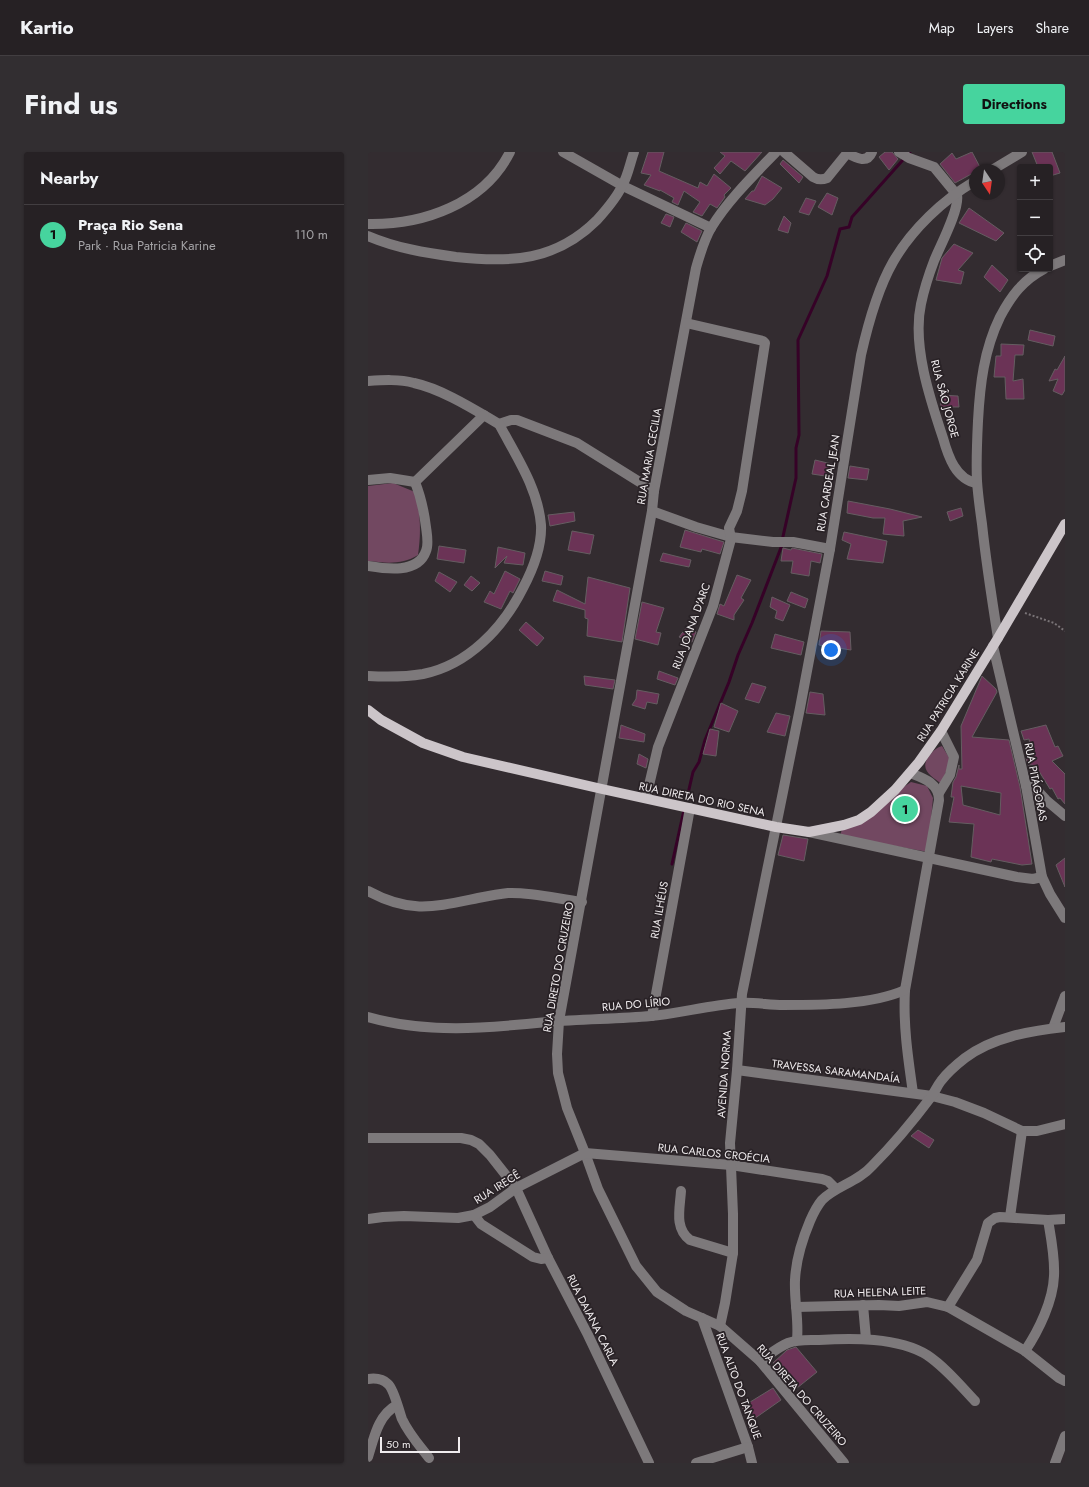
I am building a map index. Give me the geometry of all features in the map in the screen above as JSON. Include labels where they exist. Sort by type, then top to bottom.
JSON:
[{"type":"main road","name":"RUA PATRICIA KARINE","points":[[809,832],[859,820],[871,812],[910,773],[941,731],[1014,612],[1065,524]]},
{"type":"main road","name":"RUA DIRETA DO RIO SENA","points":[[368,710],[381,720],[404,733],[443,751],[463,757],[602,790],[646,798],[776,827],[809,832]]},
{"type":"street","points":[[368,224],[397,223],[421,219],[461,203],[495,175],[510,152]]},
{"type":"street","points":[[564,152],[623,186],[711,228]]},
{"type":"street","points":[[368,236],[415,251],[446,256],[509,259],[527,257],[554,250],[573,240],[587,230],[611,204],[623,186],[634,152]]},
{"type":"street","name":"RUA MARIA CECILIA","points":[[602,790],[652,511],[654,491],[701,250],[711,228],[743,186],[776,152]]},
{"type":"street","points":[[784,152],[818,179],[827,178],[848,153],[859,159],[864,159],[869,158],[872,152]]},
{"type":"street","points":[[1002,164],[1022,152]]},
{"type":"street","points":[[903,155],[934,166],[955,192]]},
{"type":"street","name":"RUA CARDEAL JEAN","points":[[776,827],[830,549],[861,355],[867,329],[878,296],[893,262],[910,237],[955,192],[969,184]]},
{"type":"street","name":"RUA SÂO JORGE","points":[[955,192],[958,198],[956,209],[934,262],[921,305],[919,332],[922,360],[928,390],[944,441],[951,459],[959,472],[970,482],[977,483]]},
{"type":"street","points":[[1053,265],[1065,260]]},
{"type":"street","name":"RUA PITÁGORAS","points":[[1040,272],[1023,283],[1014,293],[996,326],[985,359],[979,390],[976,453],[977,483],[996,642],[1026,786],[1042,877],[1050,894],[1065,918]]},
{"type":"street","name":"RUA JOANA D'ARC","points":[[646,798],[658,747],[713,606],[732,536],[729,528],[737,511],[742,491],[765,342],[686,323]]},
{"type":"street","points":[[368,381],[393,380],[419,384],[432,388],[499,424],[534,492],[541,524],[541,538],[532,569],[517,601],[504,621],[490,636],[462,658],[444,667],[423,674],[401,677],[368,676]]},
{"type":"street","points":[[415,482],[484,415]]},
{"type":"street","points":[[499,424],[517,420],[577,443],[654,491]]},
{"type":"street","points":[[368,480],[390,478],[415,482]]},
{"type":"street","points":[[368,566],[383,569],[403,568],[417,562],[427,551],[428,542],[422,502],[415,482]]},
{"type":"street","points":[[652,511],[696,527],[732,536],[774,542],[793,542],[830,549]]},
{"type":"street","points":[[939,793],[950,775],[954,756],[941,731]]},
{"type":"street","points":[[910,773],[934,784],[939,793],[930,859],[905,990],[905,1040],[913,1093]]},
{"type":"street","points":[[1026,786],[1034,787],[1046,800],[1065,816]]},
{"type":"street","name":"RUA DIRETO DO CRUZEIRO","points":[[602,790],[559,1021],[557,1054],[561,1089],[598,1189],[636,1266],[657,1292],[686,1311],[702,1318]]},
{"type":"street","name":"RUA ILHÉUS","points":[[652,1016],[690,808]]},
{"type":"street","name":"AVENIDA NORMA","points":[[720,1326],[733,1253],[730,1143],[742,1003],[776,827]]},
{"type":"street","name":"RUA DIRETA DO RIO SENA","points":[[809,832],[1017,878],[1042,877]]},
{"type":"street","points":[[368,891],[398,904],[414,906],[447,904],[495,894],[509,893],[582,902]]},
{"type":"street","name":"RUA DO LÍRIO","points":[[368,1017],[395,1024],[426,1028],[456,1029],[652,1016],[742,1003],[782,1005],[822,1004],[874,999],[905,990]]},
{"type":"street","points":[[1053,1028],[1065,996]]},
{"type":"street","points":[[797,1340],[798,1330],[795,1281],[797,1262],[802,1242],[821,1201],[836,1189],[859,1178],[872,1166],[932,1096],[941,1081],[966,1057],[982,1048],[1013,1036],[1065,1027]]},
{"type":"street","name":"TRAVESSA SARAMANDAÍA","points":[[737,1070],[932,1096],[955,1102],[984,1113],[1022,1131]]},
{"type":"street","points":[[1010,1217],[1022,1131],[1037,1131],[1065,1124]]},
{"type":"street","name":"RUA DAIANA CARLA","points":[[368,1138],[450,1137],[471,1140],[479,1144],[490,1155],[516,1188],[548,1258],[588,1335],[649,1463]]},
{"type":"street","name":"RUA CARLOS CROÉCIA","points":[[585,1153],[731,1166],[822,1179],[828,1181],[836,1189]]},
{"type":"street","name":"RUA IRECÊ","points":[[368,1219],[404,1216],[449,1218],[474,1215],[490,1207],[516,1188],[585,1153]]},
{"type":"street","points":[[681,1191],[679,1220],[680,1229],[684,1235],[690,1240],[733,1253]]},
{"type":"street","points":[[474,1215],[481,1224],[533,1257],[541,1259],[548,1258]]},
{"type":"street","points":[[948,1307],[976,1260],[988,1223],[995,1218],[1010,1217],[1048,1220],[1065,1219]]},
{"type":"street","points":[[1025,1351],[1040,1326],[1054,1278],[1053,1255],[1048,1220]]},
{"type":"street","name":"RUA HELENA LEITE","points":[[796,1307],[863,1305],[899,1306],[927,1302],[948,1307],[1025,1351],[1065,1381]]},
{"type":"street","points":[[863,1305],[866,1339]]},
{"type":"street","name":"RUA DIRETA DO CRUZEIRO","points":[[702,1318],[720,1326],[760,1361],[844,1463]]},
{"type":"street","name":"RUA ALTO DO TANQUE","points":[[702,1318],[748,1447],[752,1463]]},
{"type":"street","points":[[760,1361],[777,1349],[797,1340],[866,1339],[885,1341],[913,1348],[926,1354],[953,1378],[975,1401]]},
{"type":"street","points":[[368,1378],[383,1380],[390,1386],[396,1405],[411,1435],[429,1458]]},
{"type":"street","points":[[368,1457],[377,1428],[385,1413],[396,1405]]},
{"type":"street","points":[[1054,1463],[1065,1436]]},
{"type":"street","points":[[696,1463],[748,1447]]},
{"type":"path","points":[[1014,612],[1028,613],[1054,623],[1065,631]]},
{"type":"shaded area","points":[[393,483],[415,492],[420,524],[418,555],[400,562],[388,563],[368,561],[368,486]]},
{"type":"shaded area","points":[[942,746],[950,759],[942,784],[927,772],[925,764],[933,752]]},
{"type":"shaded area","points":[[911,782],[927,786],[933,798],[928,852],[840,836],[842,829]]},
{"type":"building","points":[[648,152],[664,152],[659,171],[698,188],[700,182],[707,186],[714,174],[731,188],[724,195],[725,197],[717,208],[710,204],[702,216],[693,212],[700,202],[684,191],[678,205],[672,202],[674,198],[660,190],[644,185],[651,175],[641,173]]},
{"type":"building","points":[[720,152],[762,152],[745,171],[731,161],[720,174],[714,168],[725,156]]},
{"type":"building","points":[[885,152],[892,152],[898,159],[889,170],[879,157]]},
{"type":"building","points":[[972,152],[978,164],[969,164],[969,175],[955,183],[940,164],[952,153],[956,159]]},
{"type":"building","points":[[1032,152],[1052,152],[1060,173],[1053,175],[1053,164],[1037,164]]},
{"type":"building","points":[[783,160],[803,177],[799,183],[780,164]]},
{"type":"building","points":[[762,176],[782,188],[773,199],[765,205],[745,199],[752,191],[754,191]]},
{"type":"building","points":[[827,193],[838,198],[832,215],[818,207]]},
{"type":"building","points":[[806,198],[816,201],[809,215],[799,212]]},
{"type":"building","points":[[969,208],[1004,233],[996,241],[959,223]]},
{"type":"building","points":[[666,214],[674,217],[670,227],[661,223]]},
{"type":"building","points":[[784,216],[791,223],[788,233],[778,230]]},
{"type":"building","points":[[686,223],[702,231],[697,242],[681,232]]},
{"type":"building","points":[[954,244],[973,253],[958,270],[964,272],[961,284],[936,280],[942,258]]},
{"type":"building","points":[[992,265],[1008,280],[1000,292],[984,277]]},
{"type":"building","points":[[1030,330],[1055,336],[1053,346],[1028,340]]},
{"type":"building","points":[[1001,344],[1024,345],[1023,355],[1015,355],[1013,381],[1023,379],[1024,399],[1006,399],[1005,377],[994,377],[996,356],[1001,356]]},
{"type":"building","points":[[1065,356],[1065,390],[1062,395],[1053,391],[1058,379],[1049,381],[1055,369],[1057,370]]},
{"type":"building","points":[[940,395],[958,396],[959,407],[941,407]]},
{"type":"building","points":[[815,460],[832,464],[832,477],[812,474]]},
{"type":"building","points":[[850,466],[869,469],[867,480],[848,478]]},
{"type":"building","points":[[848,501],[922,517],[903,521],[904,536],[883,534],[885,518],[873,518],[847,513]]},
{"type":"building","points":[[961,508],[963,516],[950,521],[947,512]]},
{"type":"building","points":[[574,512],[575,521],[550,526],[548,515]]},
{"type":"building","points":[[685,530],[724,542],[720,554],[702,549],[701,552],[680,547]]},
{"type":"building","points":[[572,531],[594,535],[590,554],[568,550]]},
{"type":"building","points":[[844,532],[887,541],[883,563],[847,559],[851,544],[842,540]]},
{"type":"building","points":[[439,546],[466,550],[464,563],[437,559]]},
{"type":"building","points":[[498,547],[525,553],[523,565],[504,563],[507,556],[495,568]]},
{"type":"building","points":[[783,548],[791,550],[792,548],[822,554],[820,563],[811,561],[809,576],[791,573],[793,561],[781,561]]},
{"type":"building","points":[[663,553],[691,560],[689,567],[660,561]]},
{"type":"building","points":[[505,571],[520,579],[513,593],[510,591],[501,609],[484,602],[490,591],[494,594]]},
{"type":"building","points":[[545,571],[563,576],[561,585],[542,581]]},
{"type":"building","points":[[439,572],[457,582],[450,592],[435,581]]},
{"type":"building","points":[[737,575],[751,580],[741,598],[744,600],[734,615],[734,620],[717,614],[720,604],[724,606]]},
{"type":"building","points":[[471,576],[480,583],[472,591],[464,585]]},
{"type":"building","points":[[588,577],[630,588],[622,642],[587,636],[588,619],[585,618],[585,610],[553,601],[557,590],[585,604]]},
{"type":"building","points":[[791,592],[808,599],[805,608],[787,601]]},
{"type":"building","points":[[772,597],[790,605],[783,621],[775,618],[777,611],[770,607]]},
{"type":"building","points":[[642,602],[664,608],[656,632],[661,633],[658,645],[635,639]]},
{"type":"building","points":[[526,622],[544,638],[537,646],[519,630]]},
{"type":"building","points":[[687,627],[696,632],[692,642],[679,637]]},
{"type":"building","points":[[821,631],[850,632],[851,650],[819,645]]},
{"type":"building","points":[[775,634],[804,642],[801,655],[771,648]]},
{"type":"building","points":[[659,671],[678,678],[675,685],[657,679]]},
{"type":"building","points":[[584,676],[615,680],[613,689],[585,685]]},
{"type":"building","points":[[982,676],[996,689],[997,692],[972,737],[1009,740],[1020,787],[1032,864],[1022,865],[992,859],[991,862],[971,857],[974,824],[949,822],[954,797],[951,797],[953,782],[959,765],[959,769],[962,769],[961,726]],"holes":[[[961,786],[1001,793],[1000,815],[963,805]]]},
{"type":"building","points":[[752,683],[766,687],[759,703],[745,699]]},
{"type":"building","points":[[637,690],[659,694],[657,704],[647,702],[645,709],[632,705],[636,699]]},
{"type":"building","points":[[810,692],[823,694],[825,715],[806,713]]},
{"type":"building","points":[[721,703],[738,711],[729,732],[714,727]]},
{"type":"building","points":[[776,713],[790,716],[785,736],[767,732]]},
{"type":"building","points":[[621,725],[645,734],[644,742],[619,738]]},
{"type":"building","points":[[1046,725],[1055,747],[1058,746],[1063,756],[1052,761],[1065,774],[1065,804],[1060,798],[1058,799],[1052,788],[1050,789],[1037,768],[1035,769],[1033,765],[1028,765],[1026,758],[1032,756],[1029,739],[1024,740],[1021,731]]},
{"type":"building","points":[[710,729],[719,731],[716,756],[703,754]]},
{"type":"building","points":[[639,754],[648,759],[646,768],[637,764]]},
{"type":"building","points":[[783,835],[808,839],[804,861],[778,855]]},
{"type":"building","points":[[1065,858],[1065,887],[1056,865]]},
{"type":"building","points":[[918,1130],[934,1140],[929,1148],[911,1136]]},
{"type":"building","points":[[796,1347],[817,1372],[797,1388],[773,1363],[787,1350]]},
{"type":"building","points":[[773,1388],[781,1400],[751,1421],[742,1407]]},
{"type":"waterway","points":[[782,541],[796,478],[796,448],[799,435],[798,340],[827,276],[840,229],[849,227],[852,217],[910,152]]},
{"type":"waterway","points":[[687,798],[693,772],[699,762],[705,740],[782,545]]},
{"type":"waterway","points":[[672,864],[684,810]]},
{"type":"place","name":"Praça Rio Sena","points":[[905,809]]}]
